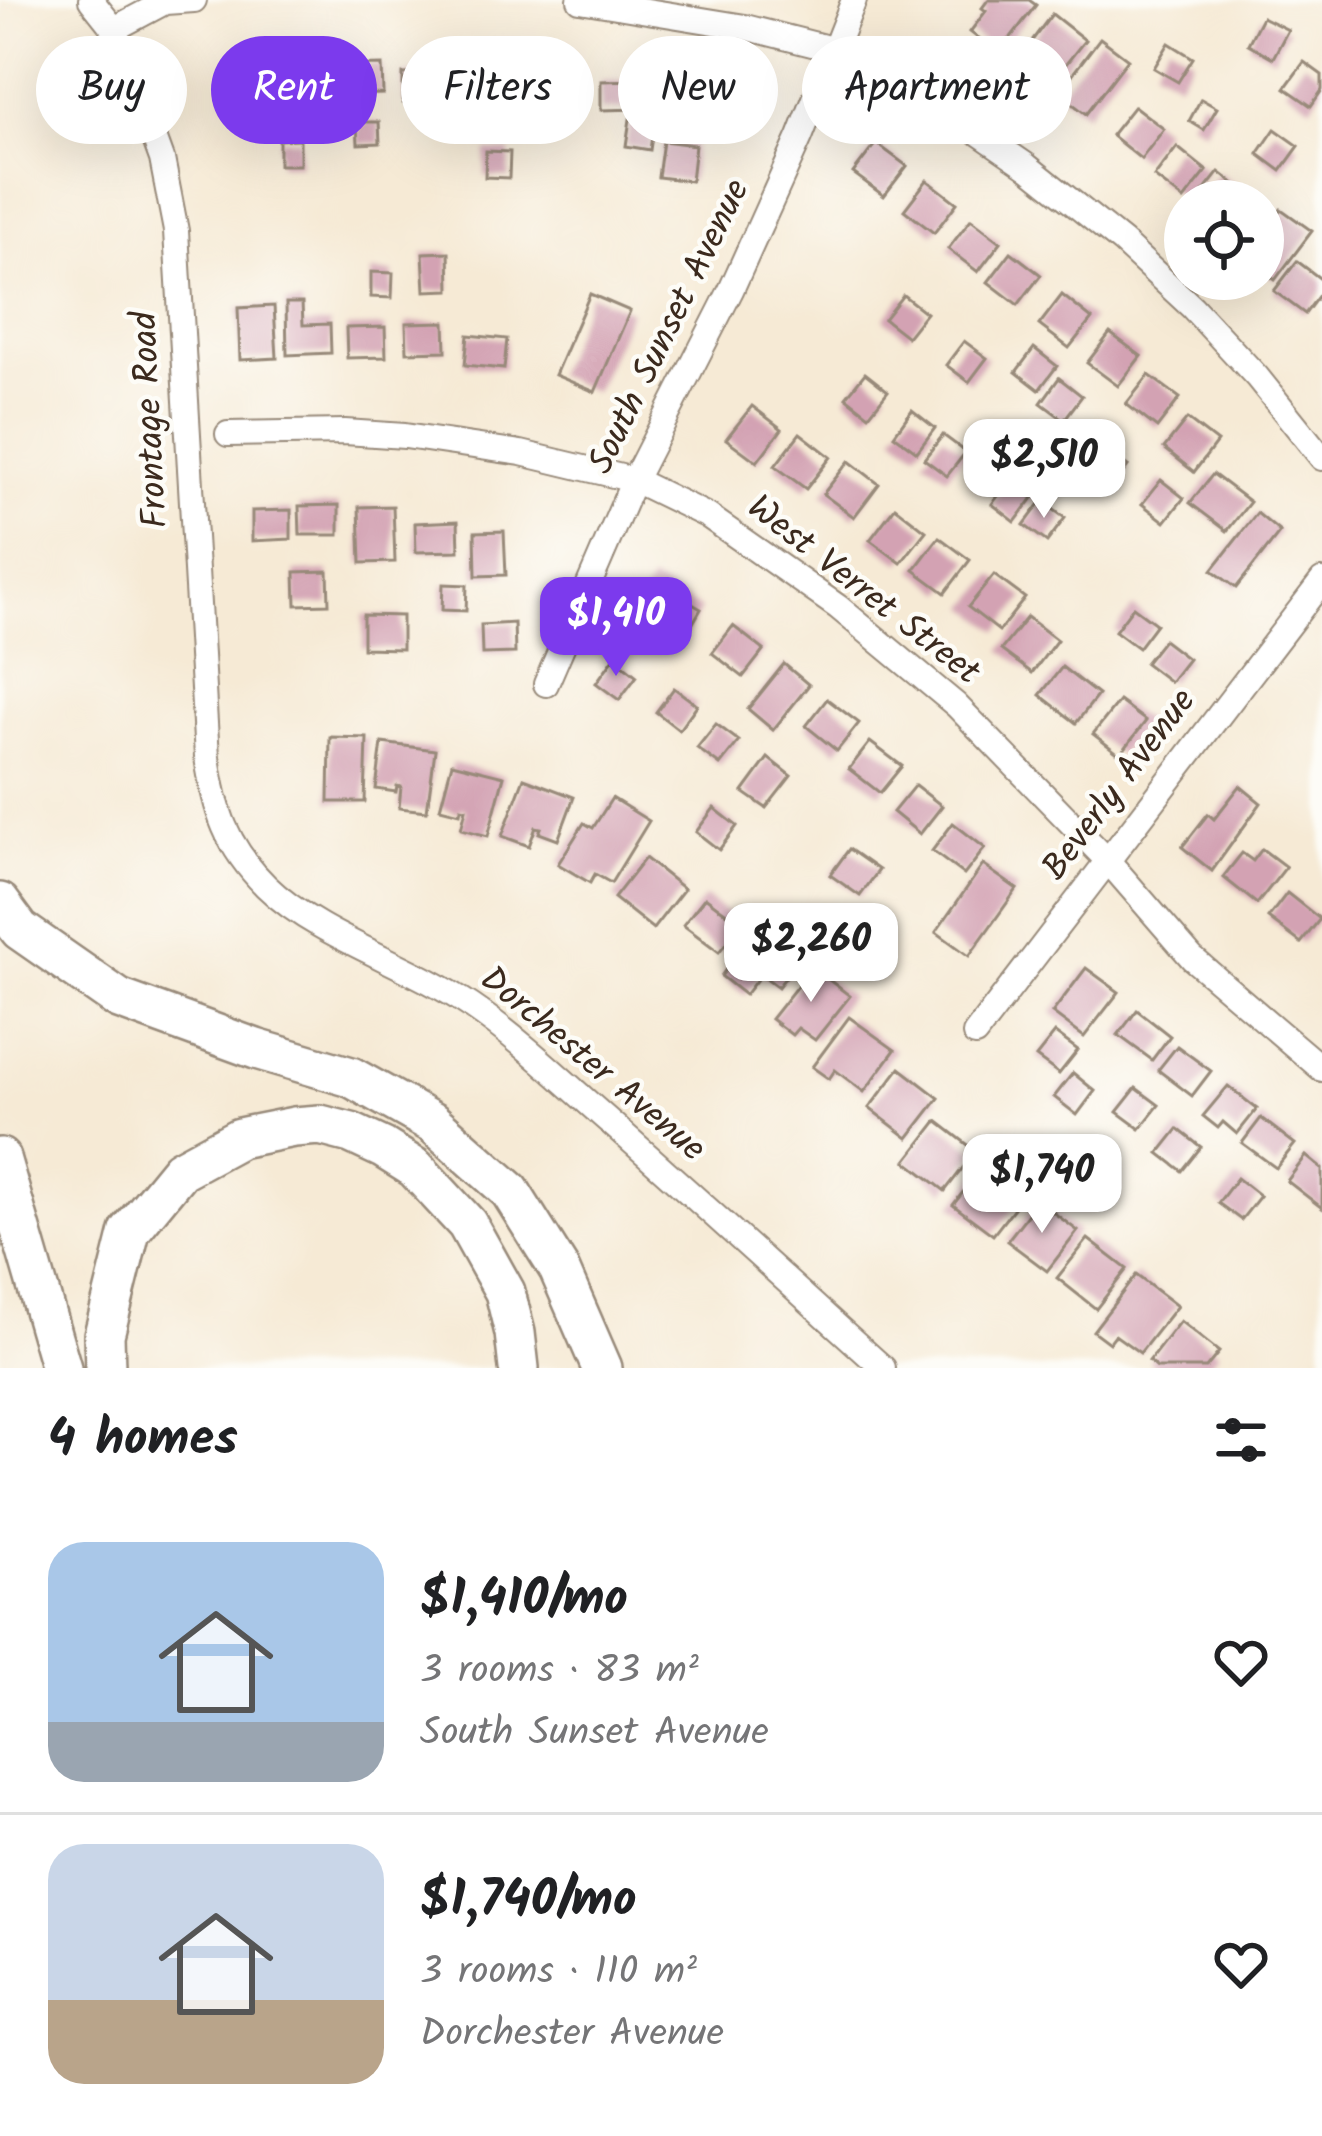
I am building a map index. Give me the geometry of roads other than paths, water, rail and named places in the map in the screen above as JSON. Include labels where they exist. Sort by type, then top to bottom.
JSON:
[{"type":"highway","points":[[0,903],[20,930],[119,999],[256,1049],[351,1077],[433,1123],[510,1191],[560,1269],[602,1368]]},
{"type":"highway","points":[[106,1368],[104,1335],[130,1231],[180,1170],[238,1138],[320,1124],[367,1141],[415,1168],[467,1224],[505,1292],[519,1368]]},
{"type":"highway","points":[[0,1158],[61,1368]]},
{"type":"street","name":"Frontage Road","points":[[91,0],[114,29],[162,159],[176,231],[207,757],[214,805],[234,848]]},
{"type":"street","points":[[114,29],[165,1],[194,0]]},
{"type":"street","points":[[580,0],[802,42]]},
{"type":"street","name":"South Sunset Avenue","points":[[841,36],[854,0]]},
{"type":"street","name":"South Sunset Avenue","points":[[546,684],[634,480],[730,290],[802,132]]},
{"type":"street","points":[[993,144],[1076,203],[1192,307],[1322,458]]},
{"type":"street","name":"West Verret Street","points":[[228,434],[345,431],[521,453],[634,480],[708,517],[886,645],[956,705],[1108,861],[1192,958],[1322,1069]]},
{"type":"street","name":"Beverly Avenue","points":[[974,1034],[1322,581]]},
{"type":"street","name":"Dorchester Avenue","points":[[234,848],[267,886],[304,917],[419,974],[473,1007],[883,1368]]}]
